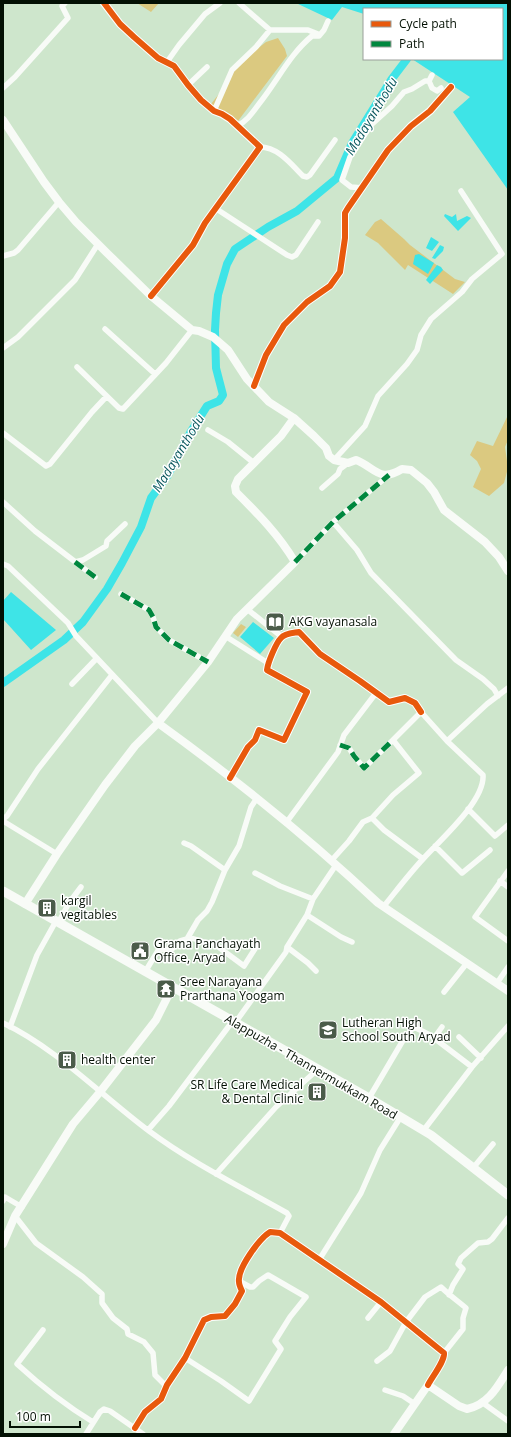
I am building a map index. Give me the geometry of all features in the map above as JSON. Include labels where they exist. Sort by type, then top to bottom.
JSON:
[{"type":"main road","points":[[3,120],[44,182],[76,222],[152,296],[192,330],[199,331],[213,337],[228,350],[247,379],[269,402],[294,418],[314,436],[326,448],[329,456],[341,464],[356,460],[379,474],[389,475],[402,469],[411,470],[426,482],[434,492],[444,510],[484,542],[499,557],[508,570]]},
{"type":"main road","points":[[26,904],[57,854],[105,785],[135,746],[158,723],[208,662],[237,619],[295,562],[284,544],[263,518],[236,492],[235,486],[238,479],[281,436],[294,418]]},
{"type":"main road","points":[[158,723],[286,822],[384,906],[508,991]]},
{"type":"main road","name":"Alappuzha - Thannermukkam Road","points":[[3,891],[172,988],[369,1098],[400,1118],[431,1135],[508,1195]]},
{"type":"main road","points":[[3,1244],[15,1216],[73,1124],[156,1020],[172,988]]},
{"type":"main road","points":[[394,1434],[428,1385],[461,1407],[467,1409],[483,1403],[493,1392],[508,1370]]},
{"type":"street","points":[[3,88],[15,77],[68,18],[62,6],[65,3]]},
{"type":"street","points":[[104,3],[120,24],[158,58],[174,66],[201,100],[214,111],[222,114],[260,147],[271,148],[285,158],[304,176],[306,177],[310,175],[335,140]]},
{"type":"street","points":[[167,62],[179,44],[205,14],[220,3]]},
{"type":"street","points":[[240,3],[270,30],[308,30],[320,35]]},
{"type":"street","points":[[237,126],[246,121],[274,85],[294,54],[312,36],[320,35],[328,21]]},
{"type":"street","points":[[214,111],[232,70],[256,47],[270,30]]},
{"type":"street","points":[[188,85],[207,67]]},
{"type":"street","points":[[363,188],[351,187],[342,180],[350,157],[371,125],[392,106],[404,92],[429,81],[432,75]]},
{"type":"street","points":[[429,81],[432,88],[438,91],[441,88]]},
{"type":"street","points":[[254,386],[266,355],[284,325],[307,302],[330,286],[340,272],[343,251],[345,213],[388,150],[411,126],[430,111],[451,88]]},
{"type":"street","points":[[152,296],[192,245],[215,208],[260,147]]},
{"type":"street","points":[[322,488],[338,474],[341,464],[365,426],[378,396],[407,364],[416,350],[421,335],[430,319],[462,292],[472,279],[502,254],[461,191]]},
{"type":"street","points":[[3,256],[14,253],[18,250],[59,202]]},
{"type":"street","points":[[215,208],[287,255],[292,256],[296,255],[318,222]]},
{"type":"street","points":[[3,348],[18,337],[74,280],[98,244]]},
{"type":"street","points":[[105,329],[155,374]]},
{"type":"street","points":[[77,366],[106,397],[119,408],[123,409],[192,330]]},
{"type":"street","points":[[3,433],[46,466],[50,464],[106,397]]},
{"type":"street","points":[[208,430],[228,442],[254,463]]},
{"type":"street","points":[[295,562],[333,522],[389,475]]},
{"type":"street","points":[[3,502],[35,531],[95,577]]},
{"type":"street","points":[[333,522],[357,550],[371,573],[456,660],[483,679],[494,689],[498,696]]},
{"type":"street","points":[[75,562],[83,560],[106,546],[107,541],[125,524]]},
{"type":"street","points":[[3,564],[8,566],[68,623],[76,636],[158,723]]},
{"type":"street","points":[[121,594],[149,610],[154,617],[156,628],[169,640],[208,662]]},
{"type":"street","points":[[247,609],[282,637]]},
{"type":"street","points":[[230,778],[260,730],[284,740],[307,692],[267,670],[268,662],[282,637],[299,632],[320,654],[389,702],[405,698],[414,703],[447,741],[483,775],[484,783],[480,792],[455,825],[423,859],[384,906]]},
{"type":"street","points":[[225,636],[268,662]]},
{"type":"street","points":[[72,684],[97,658]]},
{"type":"street","points":[[57,854],[3,820],[38,769],[112,675]]},
{"type":"street","points":[[447,741],[508,688]]},
{"type":"street","points":[[286,822],[338,752],[344,735],[376,693]]},
{"type":"street","points":[[340,745],[349,748],[364,768],[421,712]]},
{"type":"street","points":[[148,1130],[169,1106],[286,952],[287,947],[307,915],[313,899],[333,863],[363,822],[372,818],[393,795],[419,773],[393,740]]},
{"type":"street","points":[[145,972],[159,949],[171,950],[180,941],[187,939],[198,920],[207,911],[225,870],[239,846],[251,807],[256,798]]},
{"type":"street","points":[[468,809],[495,836],[508,826]]},
{"type":"street","points":[[372,818],[384,830],[423,859]]},
{"type":"street","points":[[184,843],[191,846],[225,870]]},
{"type":"street","points":[[435,846],[462,873],[490,850]]},
{"type":"street","points":[[508,870],[475,917],[508,940]]},
{"type":"street","points":[[255,873],[280,886],[313,899]]},
{"type":"street","points":[[500,882],[508,887]]},
{"type":"street","points":[[10,1026],[37,955],[68,903],[81,888]]},
{"type":"street","points":[[307,915],[341,937],[352,942]]},
{"type":"street","points":[[188,937],[207,943],[213,943],[244,966],[258,944]]},
{"type":"street","points":[[287,947],[316,971]]},
{"type":"street","points":[[444,992],[467,963]]},
{"type":"street","points":[[497,983],[508,967]]},
{"type":"street","points":[[3,1023],[59,1058],[148,1130],[172,1147],[287,1214],[289,1216],[280,1233]]},
{"type":"street","points":[[423,1131],[472,1067],[508,1026]]},
{"type":"street","points":[[369,1098],[405,1037],[414,1027],[434,1038],[472,1067]]},
{"type":"street","points":[[434,1038],[442,1027]]},
{"type":"street","points":[[459,1037],[481,1058]]},
{"type":"street","points":[[216,1174],[276,1107],[317,1070]]},
{"type":"street","points":[[319,1260],[362,1192],[380,1150],[400,1118]]},
{"type":"street","points":[[473,1168],[493,1144]]},
{"type":"street","points":[[3,1201],[5,1197],[22,1206]]},
{"type":"street","points":[[15,1216],[36,1243],[83,1277],[102,1294],[102,1303],[113,1318],[127,1329],[128,1334],[144,1342],[153,1353],[156,1375],[167,1387]]},
{"type":"street","points":[[449,1295],[452,1285],[463,1269],[458,1264],[461,1258],[478,1243],[488,1242],[492,1239],[508,1218]]},
{"type":"street","points":[[135,1428],[145,1412],[161,1399],[185,1358],[204,1320],[211,1317],[225,1316],[235,1304],[242,1292],[238,1281],[245,1262],[254,1248],[270,1232],[280,1233],[380,1302],[444,1353]]},
{"type":"street","points":[[185,1358],[249,1401],[281,1349],[275,1341],[290,1317],[306,1297],[268,1275],[253,1287],[238,1281]]},
{"type":"street","points":[[377,1361],[390,1351],[406,1322],[425,1297],[441,1287],[466,1308],[463,1318],[463,1329],[444,1353],[444,1356],[428,1385]]},
{"type":"street","points":[[368,1318],[380,1302]]},
{"type":"street","points":[[42,1330],[18,1364],[38,1383],[68,1407],[93,1422]]},
{"type":"street","points":[[385,1390],[403,1396],[415,1404]]},
{"type":"street","points":[[483,1403],[508,1421]]},
{"type":"street","points":[[86,1434],[100,1412],[104,1409],[110,1411],[143,1434]]},
{"type":"shaded area","points":[[137,3],[159,3],[151,12]]},
{"type":"shaded area","points":[[278,38],[285,49],[287,56],[238,121],[211,104],[226,85],[237,65],[266,42]]},
{"type":"shaded area","points":[[381,219],[410,245],[455,279],[465,282],[453,294],[408,265],[405,270],[378,243],[365,235],[375,222]]},
{"type":"shaded area","points":[[508,415],[508,440],[505,447],[508,468],[504,483],[489,496],[473,487],[481,469],[477,461],[470,455],[477,441],[493,446]]},
{"type":"shaded area","points":[[241,624],[246,627],[238,637],[233,633]]},
{"type":"water","points":[[296,3],[508,3],[508,190],[453,112],[470,97],[414,60],[503,60],[503,8],[363,8],[363,14],[342,7],[332,20]]},
{"type":"water","points":[[445,214],[452,217],[456,214],[457,221],[467,216],[471,218],[458,231],[444,216]]},
{"type":"water","points":[[431,237],[439,242],[432,251],[426,248]]},
{"type":"water","points":[[440,245],[444,247],[443,251],[435,259],[432,258]]},
{"type":"water","points":[[419,254],[434,263],[428,274],[413,264],[415,255]]},
{"type":"water","points":[[437,265],[443,270],[430,284],[426,280]]},
{"type":"water","points":[[11,592],[56,630],[31,650],[3,619],[3,601]]},
{"type":"water","points":[[253,622],[274,638],[260,654],[240,637]]},
{"type":"waterway","name":"Madayanthodu","points":[[3,683],[64,640],[83,622],[107,589],[122,563],[141,527],[151,498],[168,475],[190,433],[207,406],[219,401],[223,395],[216,368],[216,313],[218,295],[227,264],[235,249],[268,227],[297,211],[337,178],[352,143],[391,80],[406,60]]},
{"type":"marked path","points":[[295,562],[333,522],[389,475]]},
{"type":"marked path","points":[[75,562],[95,577]]},
{"type":"marked path","points":[[121,594],[149,610],[156,627],[169,640],[208,662]]},
{"type":"marked path","points":[[340,745],[349,748],[364,768],[393,740]]},
{"type":"cycle path","points":[[104,3],[120,24],[134,37],[158,58],[174,66],[201,100],[214,111],[230,119],[260,147],[205,223],[193,245],[151,296]]},
{"type":"cycle path","points":[[254,386],[266,355],[284,325],[307,302],[330,286],[340,272],[345,238],[345,213],[348,208],[388,150],[411,126],[430,111],[451,87]]},
{"type":"cycle path","points":[[230,778],[248,747],[255,740],[259,730],[284,740],[307,692],[267,670],[279,640],[287,634],[299,632],[320,654],[389,702],[405,698],[415,703],[421,712]]},
{"type":"cycle path","points":[[135,1428],[145,1412],[161,1399],[167,1385],[185,1358],[204,1320],[211,1317],[225,1316],[235,1304],[242,1291],[239,1283],[241,1270],[255,1247],[270,1232],[280,1233],[381,1302],[444,1353],[440,1365],[428,1385]]},
{"type":"place","name":"AKG vayanasala","points":[[275,622]]},
{"type":"place","name":"kargil vegitables","points":[[47,908]]},
{"type":"place","name":"Grama Panchayath Office, Aryad","points":[[140,951]]},
{"type":"place","name":"Sree Narayana Prarthana Yoogam","points":[[166,989]]},
{"type":"place","name":"Lutheran High School South Aryad","points":[[328,1030]]},
{"type":"place","name":"health center","points":[[67,1060]]},
{"type":"place","name":"SR Life Care Medical & Dental Clinic","points":[[317,1092]]}]
